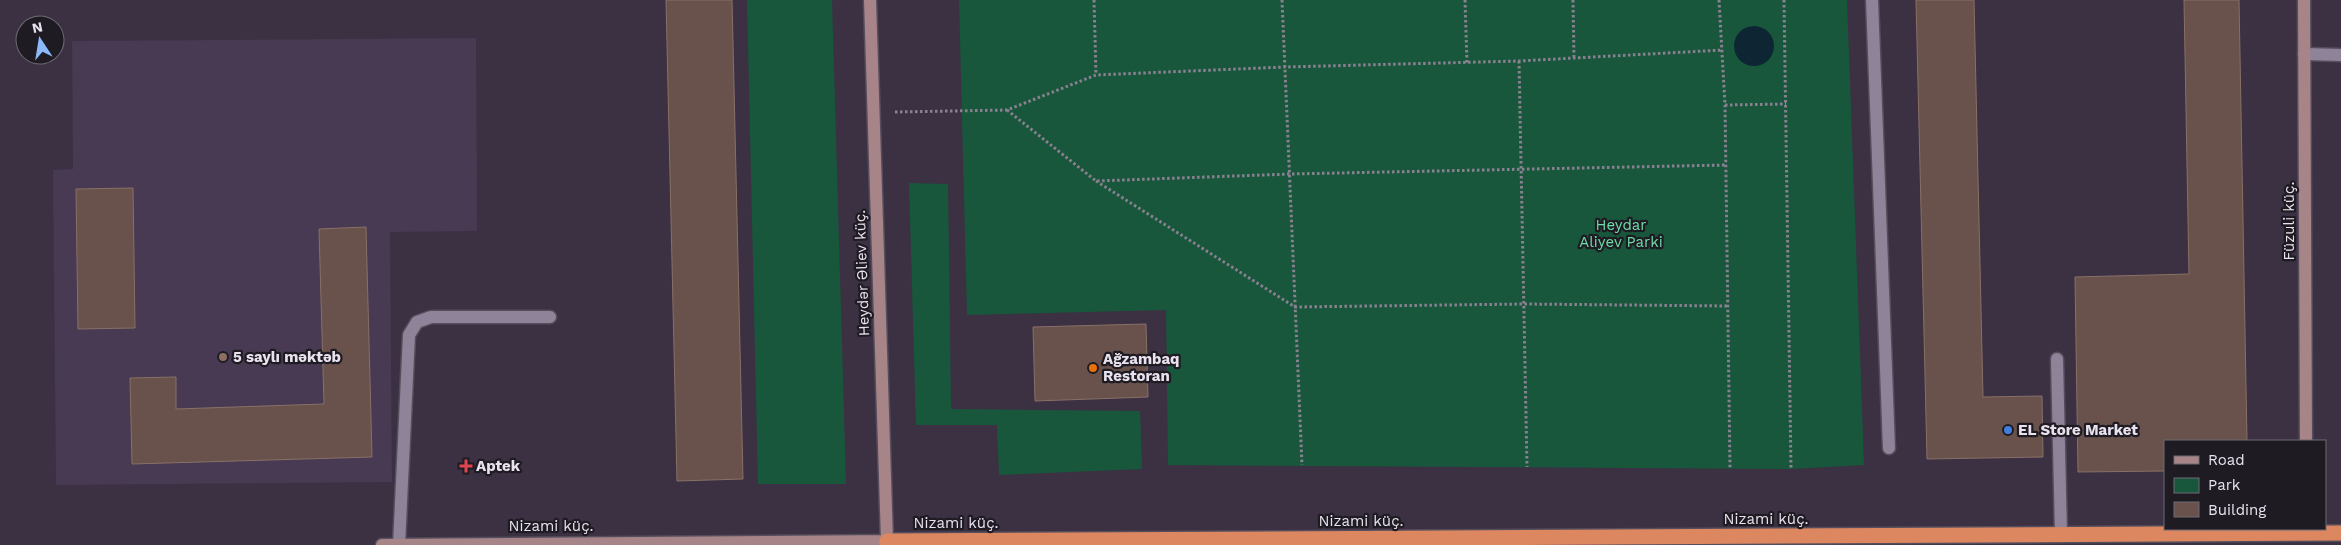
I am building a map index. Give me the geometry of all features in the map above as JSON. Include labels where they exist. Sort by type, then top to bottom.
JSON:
[{"type":"highway","name":"Nizami küç.","points":[[887,543],[1895,541],[2061,534],[2307,536],[2341,533]]},
{"type":"street","name":"Heydər Əliev küç.","points":[[870,0],[887,543]]},
{"type":"street","points":[[1872,0],[1889,448]]},
{"type":"street","name":"Füzuli küç.","points":[[2304,0],[2306,440]]},
{"type":"street","points":[[2304,54],[2341,55]]},
{"type":"street","points":[[399,545],[408,334],[417,322],[431,317],[550,317]]},
{"type":"street","points":[[2057,359],[2061,534]]},
{"type":"street","name":"Nizami küç.","points":[[382,545],[887,543]]},
{"type":"path","points":[[1094,0],[1096,75]]},
{"type":"path","points":[[1282,0],[1302,466]]},
{"type":"path","points":[[1465,0],[1467,63]]},
{"type":"path","points":[[1573,0],[1574,59]]},
{"type":"path","points":[[1719,0],[1725,105],[1730,468]]},
{"type":"path","points":[[1784,0],[1791,468]]},
{"type":"path","points":[[875,112],[1007,110],[1096,75],[1285,67],[1574,59],[1723,50]]},
{"type":"path","points":[[1519,61],[1527,467]]},
{"type":"path","points":[[1725,105],[1786,104]]},
{"type":"path","points":[[1007,110],[1096,181],[1296,307],[1524,304],[1728,306]]},
{"type":"path","points":[[1096,181],[1290,174],[1726,166]]},
{"type":"shaded area","name":"5 saylı məktəb","points":[[476,38],[477,231],[390,232],[392,482],[56,485],[53,170],[73,169],[72,41]]},
{"type":"green space","points":[[747,0],[832,0],[846,484],[758,484]]},
{"type":"green space","name":"Heydar Aliyev Parki","points":[[959,0],[1847,0],[1864,465],[1791,469],[1168,465],[1166,310],[967,315]]},
{"type":"green space","points":[[909,183],[948,184],[951,409],[1140,411],[1142,469],[999,475],[997,425],[916,425]]},
{"type":"water","points":[[1754,26],[1768,32],[1774,46],[1768,60],[1754,66],[1740,60],[1734,46],[1740,32]]},
{"type":"building","points":[[666,0],[732,0],[743,479],[677,481]]},
{"type":"building","points":[[1916,0],[1974,0],[1983,397],[2042,396],[2043,457],[1927,459]]},
{"type":"building","points":[[2184,0],[2239,0],[2247,440],[2164,440],[2164,471],[2078,472],[2075,277],[2189,274]]},
{"type":"building","points":[[133,188],[135,328],[78,329],[76,189]]},
{"type":"building","points":[[366,227],[372,457],[132,464],[130,378],[176,377],[176,409],[324,404],[319,229]]},
{"type":"building","points":[[1146,324],[1148,397],[1035,401],[1033,327]]},
{"type":"place","name":"5 saylı məktəb","points":[[223,357]]},
{"type":"place","name":"Ağzambaq Restoran","points":[[1093,368]]},
{"type":"place","name":"EL Store Market","points":[[2008,430]]},
{"type":"place","name":"Aptek","points":[[466,466]]}]
